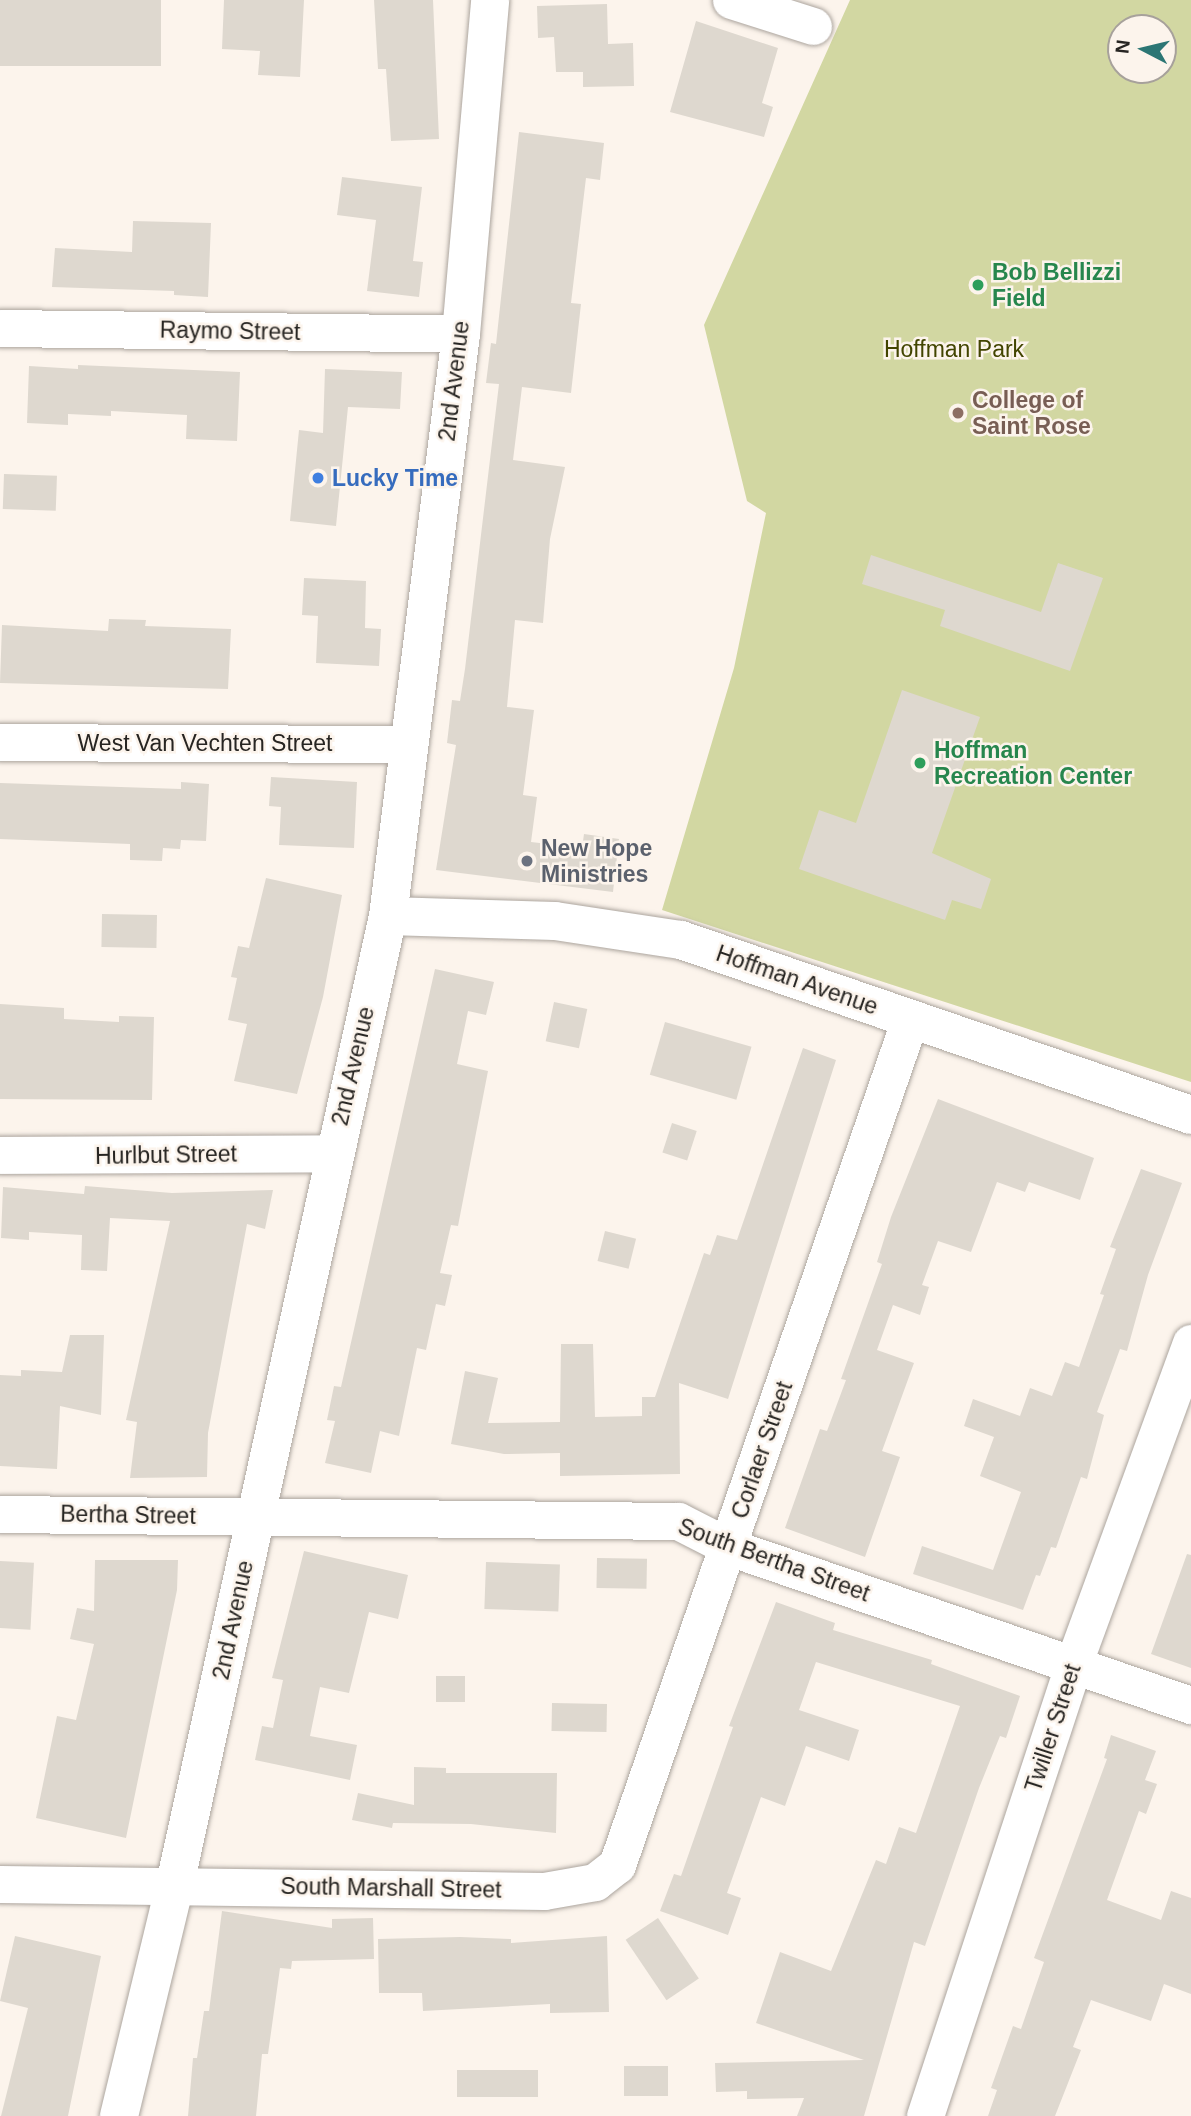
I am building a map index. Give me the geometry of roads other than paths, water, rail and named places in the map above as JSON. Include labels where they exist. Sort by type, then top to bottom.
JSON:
[{"type":"street","name":"2nd Avenue","points":[[119,2116],[175,1884],[333,1153],[388,916],[461,334],[490,0]]},
{"type":"street","points":[[731,0],[813,26]]},
{"type":"street","name":"Raymo Street","points":[[0,328],[461,334]]},
{"type":"street","name":"West Van Vechten Street","points":[[0,742],[410,744]]},
{"type":"street","name":"Hoffman Avenue","points":[[388,916],[555,921],[659,935],[1191,1115]]},
{"type":"street","name":"Corlaer Street","points":[[604,1874],[617,1865],[627,1845],[910,1019]]},
{"type":"street","name":"Hurlbut Street","points":[[0,1155],[333,1153]]},
{"type":"street","name":"Twiller Street","points":[[925,2116],[1073,1665],[1191,1343]]},
{"type":"street","name":"Bertha Street","points":[[0,1514],[256,1517]]},
{"type":"street","name":"South Bertha Street","points":[[256,1517],[678,1521],[729,1547],[1191,1705]]},
{"type":"street","name":"South Marshall Street","points":[[0,1884],[175,1884],[544,1891],[595,1882],[604,1874]]},
{"type":"place","name":"Bob Bellizzi Field","points":[[978,285]]},
{"type":"place","name":"College of Saint Rose","points":[[958,413]]},
{"type":"place","name":"Lucky Time","points":[[318,478]]},
{"type":"place","name":"Hoffman Recreation Center","points":[[920,763]]},
{"type":"place","name":"New Hope Ministries","points":[[527,861]]},
{"type":"park label","name":"Hoffman Park","points":[[954,349]]}]
